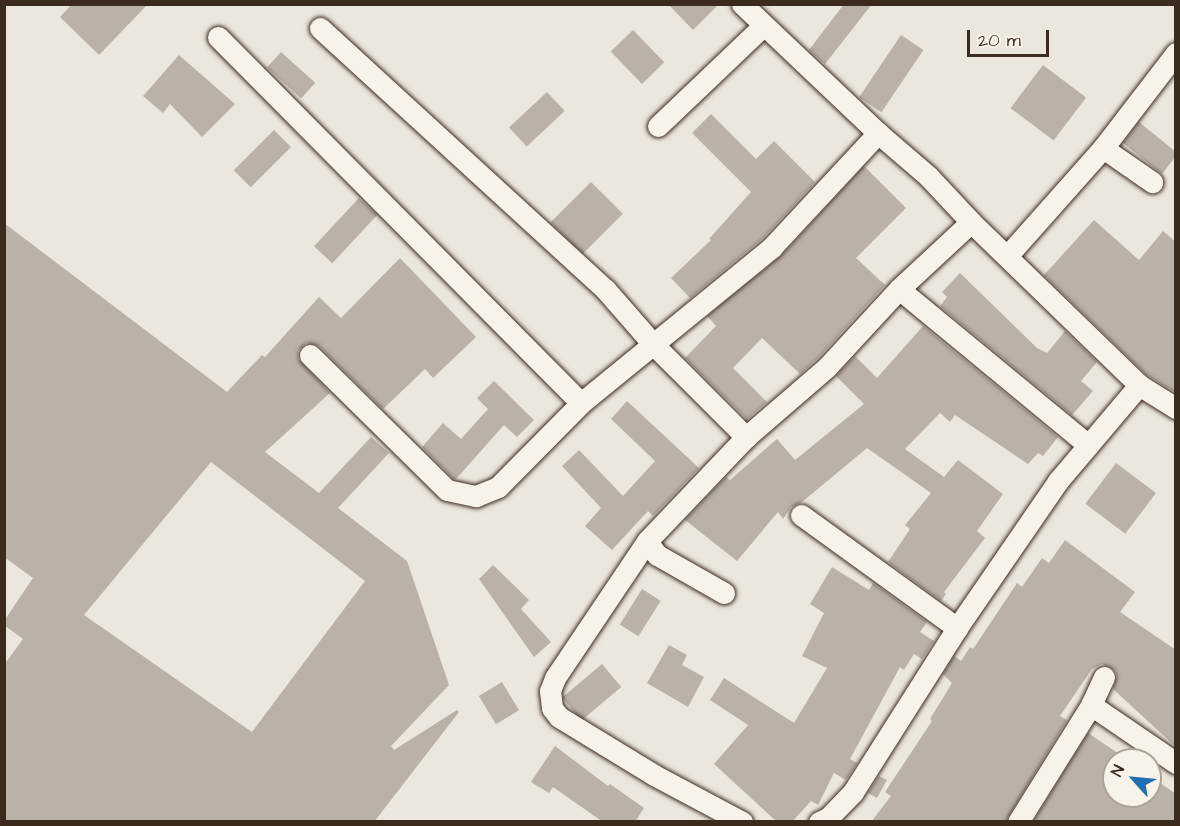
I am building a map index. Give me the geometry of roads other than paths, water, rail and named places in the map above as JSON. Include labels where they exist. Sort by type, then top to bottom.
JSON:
[{"type":"street","points":[[742,4],[878,133],[928,176],[971,222],[1008,255],[1139,386],[1176,408]]},
{"type":"street","points":[[658,126],[763,26]]},
{"type":"street","points":[[320,28],[605,289],[653,344],[746,437]]},
{"type":"street","points":[[218,37],[581,404]]},
{"type":"street","points":[[1008,255],[1103,148],[1176,53]]},
{"type":"street","points":[[310,355],[447,490],[476,496],[498,487],[581,404],[772,247],[878,133]]},
{"type":"street","points":[[1103,148],[1152,182]]},
{"type":"street","points":[[742,822],[654,775],[559,717],[552,708],[550,691],[555,678],[647,541],[746,437],[827,367],[899,289],[971,222]]},
{"type":"street","points":[[899,289],[1088,445]]},
{"type":"street","points":[[819,822],[828,818],[853,792],[957,628],[1058,482],[1139,386]]},
{"type":"street","points":[[801,515],[957,628]]},
{"type":"street","points":[[647,541],[657,555],[724,592]]},
{"type":"street","points":[[1018,822],[1091,705],[1104,677]]},
{"type":"street","points":[[1091,705],[1176,763]]}]
